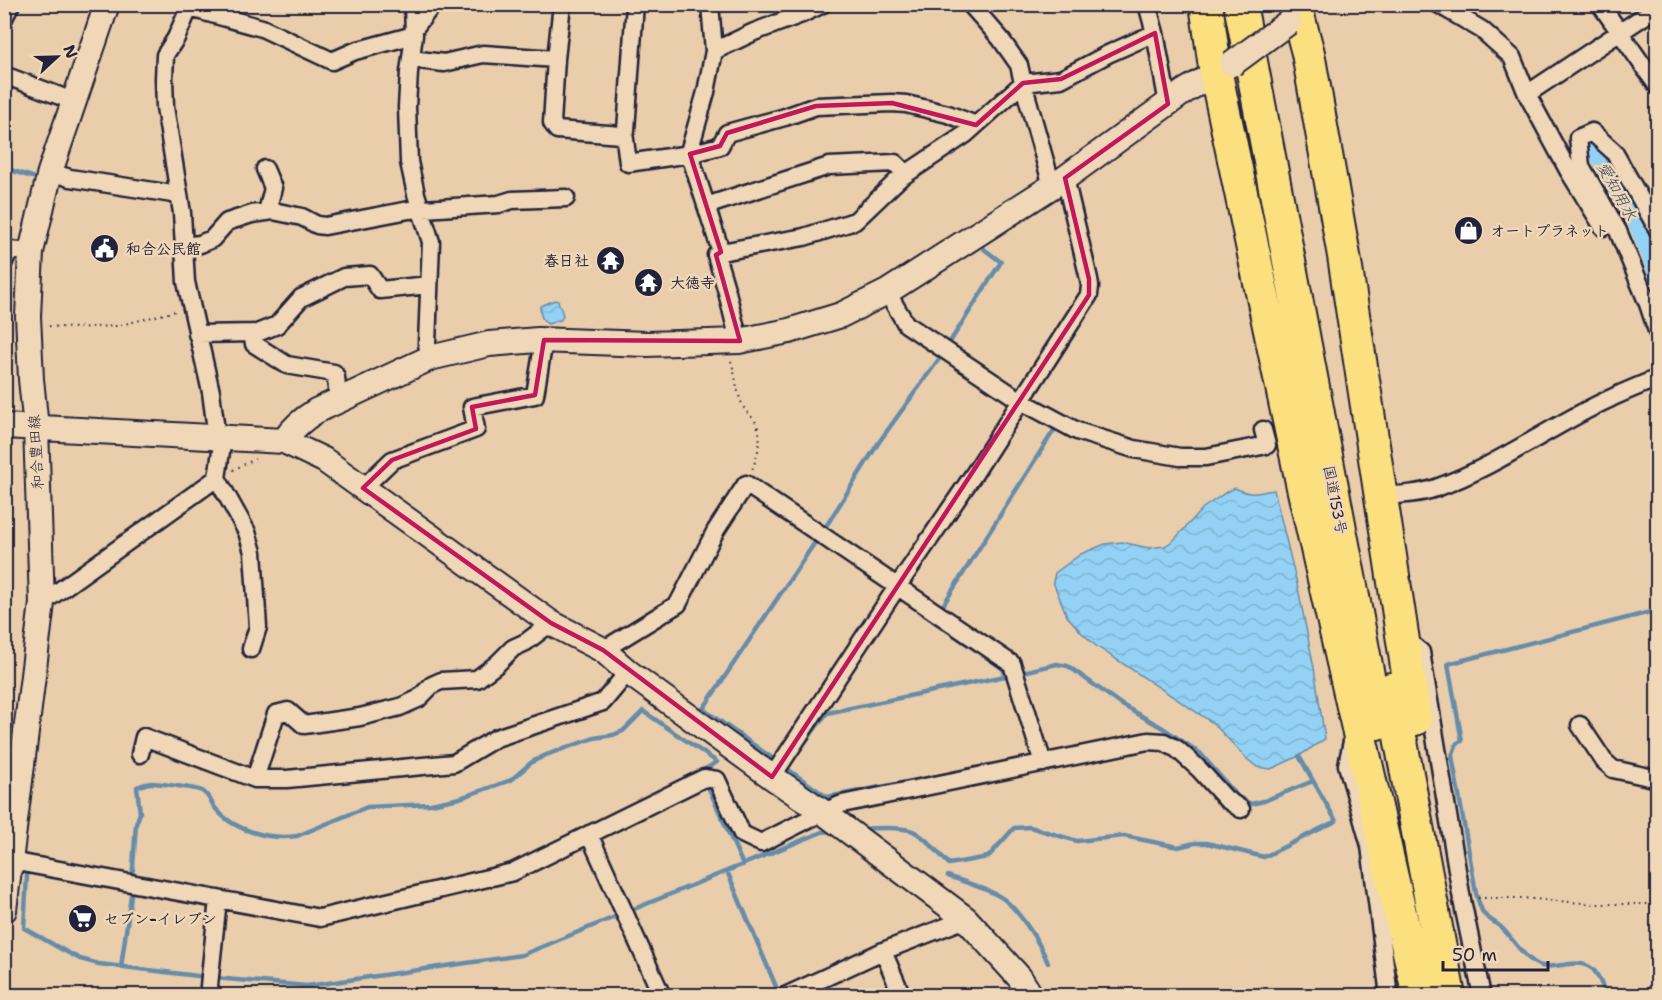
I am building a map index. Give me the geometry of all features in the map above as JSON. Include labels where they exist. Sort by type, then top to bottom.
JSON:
[{"type":"highway","points":[[1206,4],[1224,69],[1300,475],[1419,996]]},
{"type":"highway","name":"国道153号","points":[[1240,4],[1429,996]]},
{"type":"highway","name":"国道153号","points":[[1262,4],[1449,996]]},
{"type":"highway","points":[[1298,11],[1308,53],[1344,256],[1458,996]]},
{"type":"street","points":[[4,18],[11,4]]},
{"type":"street","name":"和合豊田線","points":[[4,910],[11,861],[13,771],[42,603],[36,428],[28,324],[31,252],[50,172],[108,4]]},
{"type":"street","points":[[413,4],[414,32],[407,107],[409,162],[420,210],[431,242],[427,344],[430,358]]},
{"type":"street","points":[[252,649],[258,627],[254,552],[217,478],[220,438],[186,282],[179,195],[165,107],[165,55],[176,38],[190,6],[262,28],[332,61],[414,32],[433,4]]},
{"type":"street","points":[[562,4],[552,123],[557,130],[621,135],[624,132]]},
{"type":"street","points":[[635,4],[626,130],[624,132],[628,163],[690,154],[720,146],[727,133],[786,117],[816,106],[906,104],[948,114],[976,125]]},
{"type":"street","points":[[710,4],[714,51],[706,92],[689,152],[721,252]]},
{"type":"street","points":[[714,51],[753,32],[823,4]]},
{"type":"street","points":[[772,777],[974,474],[1089,295],[1089,279],[1019,65],[1000,38],[970,4]]},
{"type":"street","points":[[1147,4],[1155,33],[1168,104]]},
{"type":"street","points":[[1438,4],[1482,30],[1512,57],[1527,94],[1568,170],[1614,247],[1636,277]]},
{"type":"street","points":[[1600,4],[1658,87]]},
{"type":"street","points":[[1527,94],[1658,7]]},
{"type":"street","points":[[284,441],[301,420],[316,411],[430,358],[489,344],[544,340],[647,344],[732,341],[789,331],[840,315],[887,292],[1058,182],[1185,91],[1224,69],[1298,11]]},
{"type":"street","points":[[732,341],[728,292],[716,255],[721,252],[804,237],[855,221],[906,174],[960,138],[1023,83],[1061,79],[1155,33]]},
{"type":"street","points":[[411,59],[444,63],[483,54],[556,59]]},
{"type":"street","points":[[4,75],[73,101]]},
{"type":"street","points":[[1658,230],[1614,152],[1592,132],[1578,138],[1581,166],[1618,231],[1658,334]]},
{"type":"street","points":[[706,206],[829,166],[895,163],[906,174]]},
{"type":"street","points":[[265,169],[273,188],[267,212]]},
{"type":"street","points":[[50,172],[70,178],[179,195]]},
{"type":"street","points":[[184,246],[201,244],[212,239],[226,222],[252,214],[273,211],[302,217],[317,225],[325,226],[371,216],[420,210],[499,204],[512,200],[566,198]]},
{"type":"street","points":[[4,262],[9,250],[31,252]]},
{"type":"street","points":[[197,334],[257,333],[277,325],[301,298],[344,277],[370,275],[380,290],[429,285]]},
{"type":"street","points":[[887,292],[906,324],[1021,401],[1077,431],[1134,449],[1180,457],[1206,457],[1267,445],[1263,430]]},
{"type":"street","points":[[252,333],[254,344],[288,365],[334,374],[338,401]]},
{"type":"street","points":[[363,488],[392,460],[476,429],[472,407],[535,394],[544,340]]},
{"type":"street","points":[[1381,496],[1434,489],[1511,452],[1606,400],[1658,378]]},
{"type":"street","points":[[4,426],[284,441],[324,460],[551,623],[603,650],[628,672],[823,812],[966,919],[1019,977],[1031,996]]},
{"type":"street","points":[[42,603],[217,478]]},
{"type":"street","points":[[603,650],[678,604],[716,530],[746,484],[1012,664],[1043,763]]},
{"type":"street","points":[[255,779],[276,714],[288,711],[304,725],[360,717],[400,707],[418,699],[432,685],[441,681],[477,679],[513,648],[526,642],[551,623]]},
{"type":"street","points":[[1403,638],[1421,652],[1462,900],[1482,996]]},
{"type":"street","points":[[140,754],[144,737],[255,779],[287,779],[454,763],[496,738],[603,702],[628,672]]},
{"type":"street","points":[[1356,720],[1347,765],[1370,846],[1389,996]]},
{"type":"street","points":[[1580,725],[1604,761],[1613,769],[1658,779]]},
{"type":"street","points":[[11,861],[320,918],[513,872],[704,778],[717,780],[742,834],[761,843],[842,804],[1148,741],[1164,742],[1177,749],[1227,799],[1241,808]]},
{"type":"street","points":[[589,834],[662,996]]},
{"type":"street","points":[[211,996],[209,986],[218,899]]},
{"type":"street","points":[[785,996],[883,951],[966,919]]},
{"type":"street","points":[[883,951],[902,996]]},
{"type":"path","points":[[28,324],[71,328],[117,326],[191,308]]},
{"type":"path","points":[[732,341],[744,408],[758,425],[760,436],[746,484]]},
{"type":"path","points":[[217,478],[256,458]]},
{"type":"path","points":[[1462,900],[1520,898],[1595,904],[1658,904]]},
{"type":"highlighted area","points":[[1155,33],[1168,104],[1065,178],[1089,279],[1089,295],[772,777],[603,650],[551,623],[363,488],[392,460],[476,429],[472,407],[535,395],[544,340],[740,341],[716,255],[721,252],[690,154],[720,146],[727,133],[816,106],[892,103],[976,125],[1023,83],[1061,79]]},
{"type":"water","points":[[558,301],[563,315],[561,320],[548,324],[542,319],[540,306]]},
{"type":"water","points":[[1235,488],[1251,493],[1274,490],[1298,588],[1325,739],[1299,756],[1271,769],[1257,767],[1213,723],[1096,646],[1067,616],[1053,582],[1055,573],[1081,554],[1105,544],[1122,542],[1149,548],[1165,546],[1174,540],[1203,508]]},
{"type":"waterway","name":"愛知用水","points":[[1588,139],[1636,224],[1658,278]]},
{"type":"waterway","points":[[4,168],[32,177]]},
{"type":"waterway","points":[[939,776],[827,797],[703,709],[830,520],[879,442],[939,359],[1001,262],[984,249]]},
{"type":"waterway","points":[[940,610],[1056,427]]},
{"type":"waterway","points":[[1608,996],[1597,975],[1588,966],[1577,963],[1548,967],[1536,964],[1481,909],[1476,893],[1452,756],[1457,743],[1462,741],[1448,664],[1658,610]]},
{"type":"waterway","points":[[936,617],[933,621],[1003,669],[1006,676]]},
{"type":"waterway","points":[[1019,673],[1057,664],[1068,666],[1122,705],[1163,728],[1200,753],[1238,797],[1251,804],[1313,781]]},
{"type":"waterway","points":[[797,753],[827,713],[1010,675]]},
{"type":"waterway","points":[[121,967],[131,895],[136,824],[140,813],[137,787],[145,784],[169,785],[202,791],[224,817],[242,828],[275,837],[297,836],[367,807],[431,804],[460,798],[511,780],[532,762],[546,755],[594,738],[623,731],[643,711],[717,762],[702,771],[703,774]]},
{"type":"waterway","points":[[859,829],[908,829],[928,842],[949,864],[988,857],[1014,828],[1030,827],[1077,841],[1124,836],[1178,847],[1207,843],[1264,857],[1336,821],[1299,756]]},
{"type":"waterway","points":[[706,782],[743,865]]},
{"type":"waterway","points":[[215,978],[307,986],[522,955],[822,832],[833,831]]},
{"type":"waterway","points":[[727,871],[780,996]]},
{"type":"waterway","points":[[27,875],[24,928],[80,959],[99,964],[206,977]]},
{"type":"waterway","points":[[948,876],[997,895],[1004,900],[1027,925],[1048,963]]},
{"type":"waterway","points":[[1632,996],[1649,989],[1658,980]]},
{"type":"place","name":"オートプラネット","points":[[1469,231]]},
{"type":"place","name":"和合公民館","points":[[105,249]]},
{"type":"place","name":"春日社","points":[[610,261]]},
{"type":"place","name":"大徳寺","points":[[649,283]]},
{"type":"place","name":"セブン-イレブン","points":[[83,919]]}]
